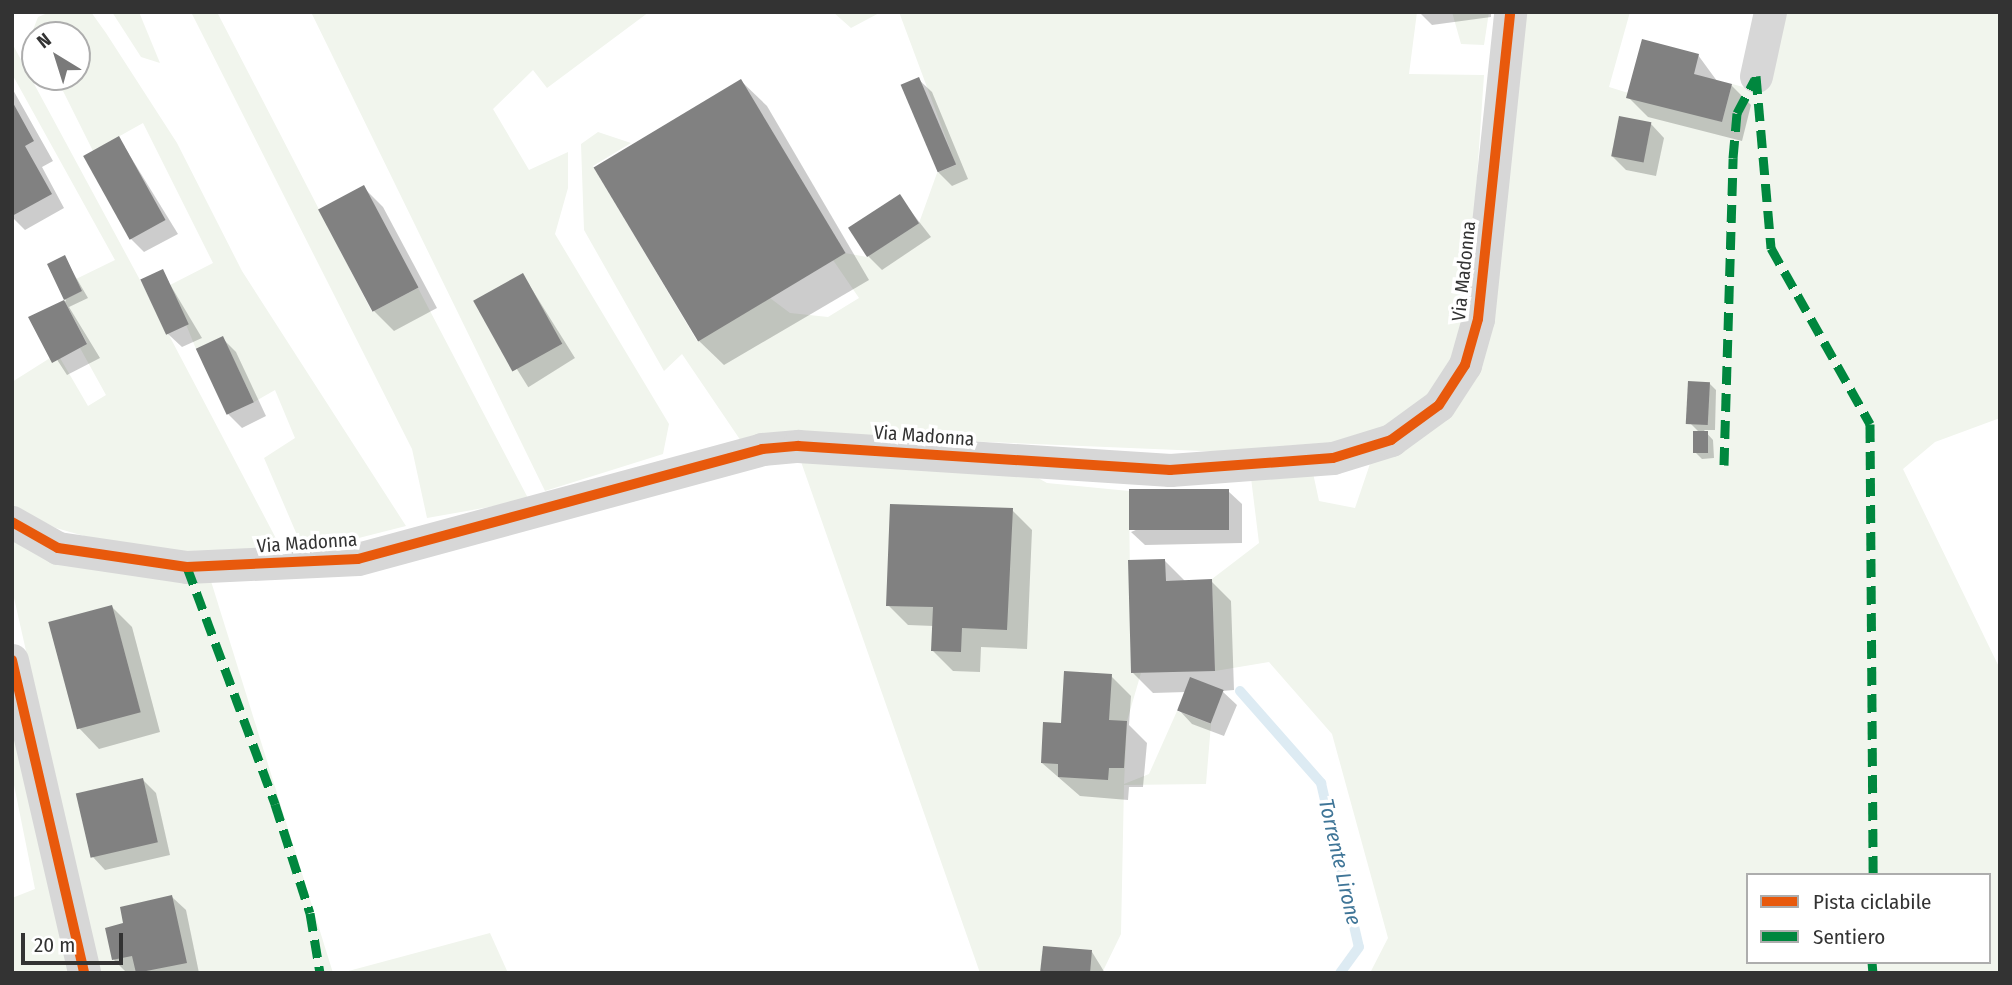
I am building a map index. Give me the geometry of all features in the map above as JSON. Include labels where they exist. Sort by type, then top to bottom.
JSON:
[{"type":"street","name":"Via Madonna","points":[[12,522],[58,548],[187,567],[358,559],[762,449],[799,446],[1170,470],[1333,458],[1391,440],[1439,405],[1465,365],[1478,319],[1510,12]]},
{"type":"street","points":[[1756,76],[1770,12]]},
{"type":"street","points":[[12,660],[84,973]]},
{"type":"shaded area","points":[[50,12],[91,12],[177,143],[242,271],[406,526],[347,541],[300,542],[264,458],[295,438],[275,390],[254,402],[223,337],[196,349],[170,285],[213,263],[143,123],[93,151],[63,91],[91,91],[91,21],[36,21],[38,17]]},
{"type":"shaded area","points":[[112,12],[139,12],[160,63],[141,57]]},
{"type":"shaded area","points":[[191,12],[217,12],[372,312],[418,288],[529,500],[427,518],[412,449]]},
{"type":"shaded area","points":[[311,12],[649,12],[547,88],[533,70],[493,109],[529,170],[568,152],[568,188],[555,234],[669,424],[663,454],[545,491]]},
{"type":"shaded area","points":[[833,12],[881,12],[851,28]]},
{"type":"shaded area","points":[[899,12],[1417,12],[1409,74],[1484,75],[1468,308],[1457,351],[1436,392],[1379,433],[1339,445],[1250,453],[798,434],[741,441],[682,354],[664,371],[584,230],[581,144],[598,132],[631,143],[593,166],[697,341],[770,298],[790,313],[828,317],[859,298],[833,260],[845,253],[867,257],[919,223],[937,173],[956,165]]},
{"type":"shaded area","points":[[1452,12],[1489,12],[1484,45],[1461,44]]},
{"type":"shaded area","points":[[1518,12],[1630,12],[1609,87],[1722,122],[1732,84],[1751,89],[1782,12],[2000,12],[2000,418],[1935,442],[1903,469],[2000,669],[2000,973],[1370,973],[1388,938],[1332,734],[1269,662],[1215,671],[1212,579],[1259,543],[1251,478],[1313,473],[1319,501],[1355,508],[1372,458],[1445,411]]},
{"type":"shaded area","points":[[12,43],[21,60],[21,90],[12,74]]},
{"type":"shaded area","points":[[21,91],[38,91],[281,548],[191,553],[123,547],[56,528],[12,506],[12,382],[50,358],[60,358],[88,406],[106,395],[80,348],[87,343],[64,300],[82,291],[76,279],[115,260]]},
{"type":"shaded area","points":[[799,456],[1022,469],[1047,483],[1129,491],[1131,673],[1141,673],[1127,721],[1124,784],[1149,774],[1177,711],[1211,724],[1206,784],[1124,785],[1121,934],[1102,973],[980,973]]},
{"type":"shaded area","points":[[12,539],[210,578],[333,973],[99,973],[12,589]]},
{"type":"shaded area","points":[[12,679],[73,973],[12,973],[12,898],[35,889],[12,775]]},
{"type":"shaded area","points":[[490,933],[508,973],[341,973]]},
{"type":"building","points":[[1642,39],[1699,54],[1694,74],[1732,84],[1722,122],[1626,98]]},
{"type":"building","points":[[919,77],[956,164],[938,172],[901,85]]},
{"type":"building","points":[[741,79],[846,253],[698,342],[594,168]]},
{"type":"building","points":[[12,101],[34,141],[25,146],[52,194],[12,216]]},
{"type":"building","points":[[1619,116],[1651,122],[1644,163],[1611,156]]},
{"type":"building","points":[[119,136],[166,220],[130,240],[83,156]]},
{"type":"building","points":[[364,185],[418,287],[373,312],[318,209]]},
{"type":"building","points":[[900,194],[919,223],[867,257],[848,228]]},
{"type":"building","points":[[65,255],[82,291],[64,300],[47,264]]},
{"type":"building","points":[[163,269],[189,324],[166,335],[140,280]]},
{"type":"building","points":[[523,273],[562,344],[512,371],[473,301]]},
{"type":"building","points":[[64,300],[87,344],[52,363],[28,317]]},
{"type":"building","points":[[223,336],[254,402],[227,415],[196,349]]},
{"type":"building","points":[[1688,381],[1710,382],[1708,425],[1686,424]]},
{"type":"building","points":[[1693,431],[1708,431],[1708,453],[1693,453]]},
{"type":"building","points":[[1129,489],[1229,489],[1229,530],[1129,530]]},
{"type":"building","points":[[890,504],[1013,508],[1007,630],[962,628],[961,652],[931,651],[933,607],[886,606]]},
{"type":"building","points":[[1165,559],[1166,581],[1212,579],[1215,671],[1131,673],[1128,560]]},
{"type":"building","points":[[112,605],[141,712],[77,729],[48,622]]},
{"type":"building","points":[[1064,671],[1112,674],[1109,720],[1127,721],[1124,768],[1109,768],[1108,780],[1058,777],[1058,764],[1041,763],[1043,722],[1061,723]]},
{"type":"building","points":[[1190,677],[1224,690],[1211,724],[1177,711]]},
{"type":"building","points":[[143,778],[158,842],[91,858],[76,794]]},
{"type":"building","points":[[172,895],[187,963],[136,973],[132,956],[112,960],[105,928],[123,923],[120,907]]},
{"type":"building","points":[[1043,946],[1092,950],[1090,973],[1040,973]]},
{"type":"waterway","name":"Torrente Lirone","points":[[1240,691],[1321,783],[1359,947],[1340,973]]},
{"type":"marked path","points":[[1756,76],[1771,248],[1870,424],[1873,873]]},
{"type":"marked path","points":[[1724,465],[1733,158],[1737,113],[1755,79]]},
{"type":"marked path","points":[[187,567],[275,804],[310,913],[320,973]]},
{"type":"marked path","points":[[1872,964],[1873,973]]},
{"type":"cycle path","points":[[12,522],[58,548],[187,567],[358,559],[762,449],[798,446],[1170,470],[1333,458],[1391,440],[1439,405],[1465,365],[1478,319],[1510,12]]},
{"type":"cycle path","points":[[12,660],[84,973]]}]
